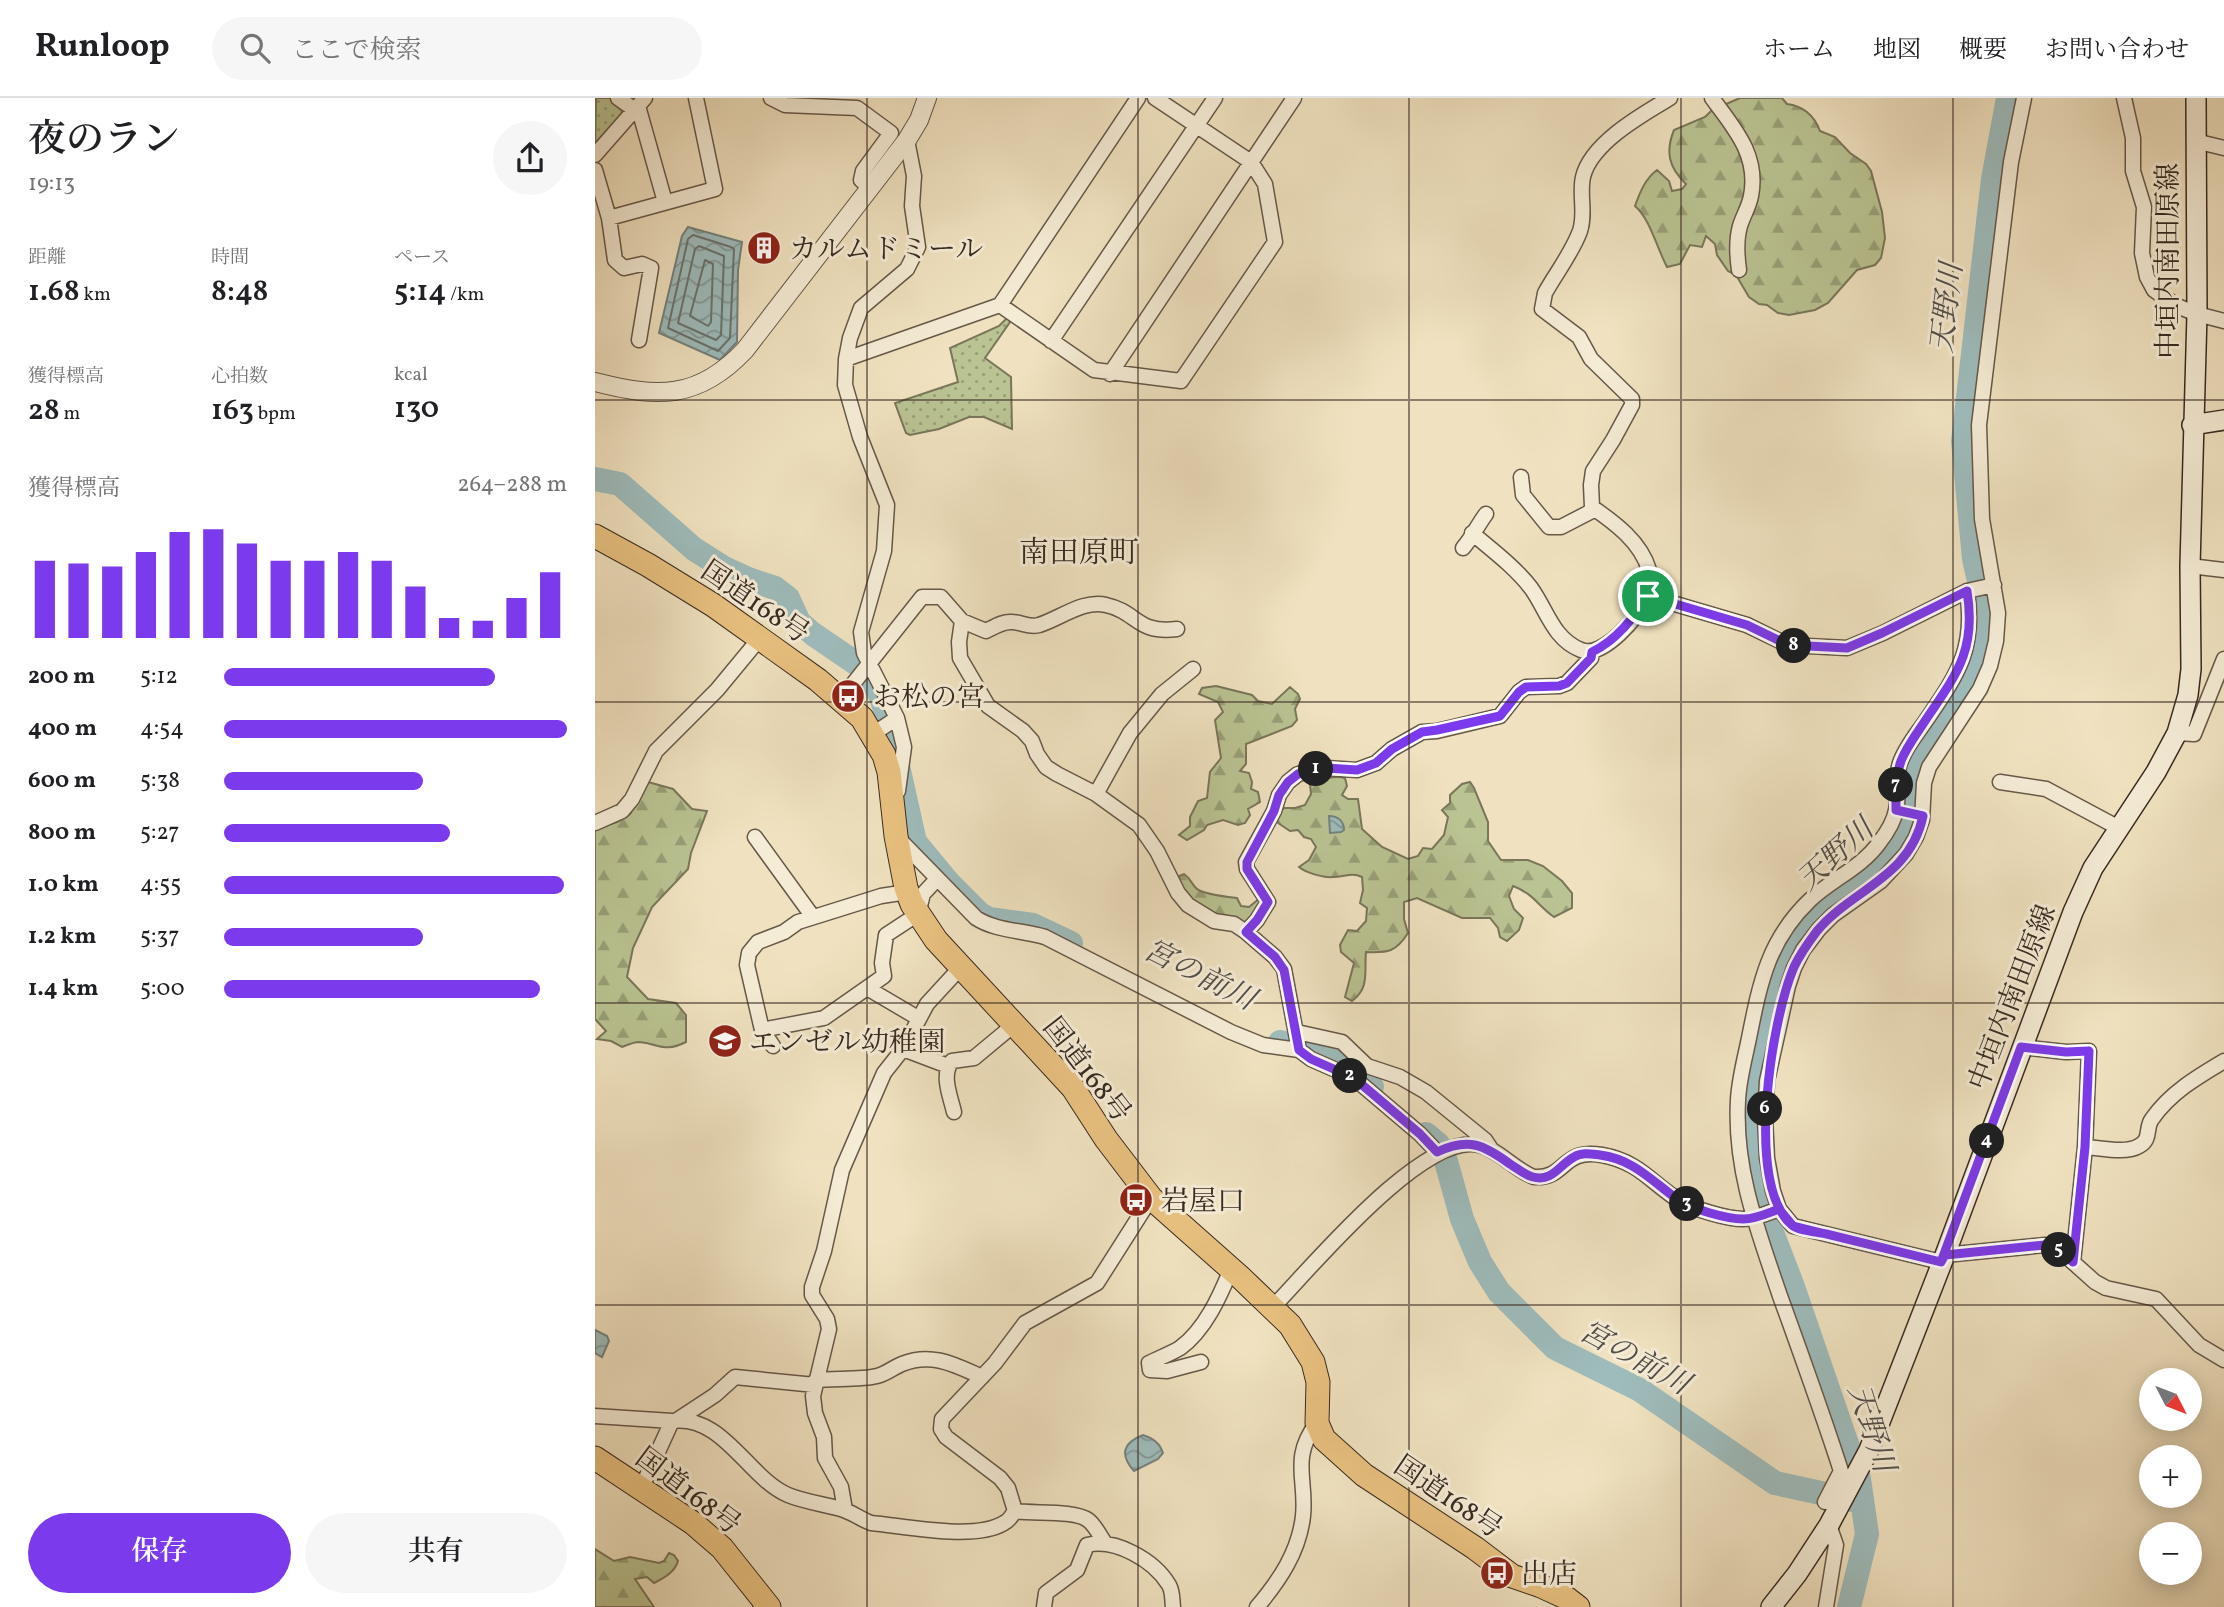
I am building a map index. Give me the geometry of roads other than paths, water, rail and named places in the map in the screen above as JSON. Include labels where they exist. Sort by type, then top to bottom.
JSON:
[{"type":"highway","name":"国道168号","points":[[595,536],[648,565],[760,638],[862,718],[884,755],[889,772],[907,892],[918,914],[936,940],[1073,1088],[1105,1139],[1151,1198],[1290,1325],[1313,1362],[1318,1382],[1317,1423],[1324,1438],[1364,1475],[1475,1548],[1512,1576],[1565,1597],[1578,1607]]},
{"type":"highway","name":"国道168号","points":[[595,1458],[693,1523],[722,1548],[769,1607]]},
{"type":"main road","name":"中垣内南田原線","points":[[1770,1607],[1797,1574],[1829,1525],[1834,1502],[1869,1450],[2073,912],[2093,868],[2177,733],[2191,668],[2192,425],[2197,314],[2196,98]]},
{"type":"main road","points":[[2192,425],[2224,420]]},
{"type":"street","points":[[618,98],[640,105]]},
{"type":"street","points":[[609,218],[715,189],[696,98]]},
{"type":"street","points":[[771,98],[785,105],[857,107],[891,133],[863,171],[862,180],[870,188]]},
{"type":"street","points":[[595,382],[651,394],[677,390],[714,378],[729,368],[745,351],[907,140],[919,120],[927,98]]},
{"type":"street","points":[[846,359],[1000,305],[1138,98]]},
{"type":"street","points":[[1000,305],[1094,370],[1181,381],[1275,242],[1265,184],[1251,162],[1155,98]]},
{"type":"street","points":[[1052,341],[1215,98]]},
{"type":"street","points":[[1110,374],[1294,98]]},
{"type":"street","points":[[1521,477],[1523,495],[1549,527],[1561,527],[1586,516],[1592,507],[1593,471],[1632,405],[1632,399],[1591,359],[1579,337],[1542,309],[1542,301],[1579,232],[1583,218],[1582,192],[1585,171],[1609,139],[1670,98]]},
{"type":"street","points":[[1712,98],[1744,142],[1752,174],[1752,194],[1739,227],[1739,270]]},
{"type":"street","points":[[2024,98],[2011,162],[1979,425],[1982,519],[1998,613],[1996,641],[1990,666],[1980,689],[1929,767],[1924,783],[1923,816],[1916,837],[1895,868],[1833,915],[1803,950],[1794,968],[1767,1081],[1767,1158],[1779,1209],[1793,1226],[1943,1258],[2045,1245],[2057,1248],[2095,1282],[2106,1288],[2156,1299],[2199,1345],[2224,1360]]},
{"type":"street","points":[[2124,98],[2133,138],[2133,171],[2144,207],[2142,253],[2147,277],[2154,290],[2165,299],[2197,314],[2224,321]]},
{"type":"street","points":[[595,155],[640,105]]},
{"type":"street","points":[[640,105],[666,202]]},
{"type":"street","points":[[907,140],[915,176],[912,206],[918,247],[907,269],[861,308],[846,359],[845,385],[860,437],[887,505],[884,551],[861,632],[865,653],[897,718],[904,747],[895,824],[937,879],[976,918],[988,926],[1045,937],[1231,1032],[1263,1045],[1299,1050],[1311,1059],[1354,1078],[1441,1150]]},
{"type":"street","points":[[2195,141],[2224,148]]},
{"type":"street","points":[[595,170],[609,218],[615,260],[624,268],[642,264],[651,268],[639,340]]},
{"type":"street","points":[[1472,533],[1532,589],[1559,635],[1571,645],[1592,652],[1606,646],[1624,628],[1648,596],[1649,571],[1627,533],[1592,507]]},
{"type":"street","points":[[1463,548],[1471,540],[1472,533],[1486,514]]},
{"type":"street","points":[[2190,566],[2224,570]]},
{"type":"street","points":[[1648,596],[1747,625],[1788,645],[1847,648],[1967,591],[1994,585]]},
{"type":"street","points":[[1834,1502],[1841,1471],[1753,1218],[1738,1149],[1738,1099],[1766,966],[1783,930],[1798,912],[1879,844],[1896,810],[1896,783],[1901,761],[1910,743],[1956,675],[1964,656],[1971,615],[1967,591]]},
{"type":"street","points":[[841,699],[922,597],[941,597],[962,621],[986,631],[1010,621],[1035,626],[1095,604],[1123,611],[1143,626],[1159,631],[1177,629]]},
{"type":"street","points":[[962,621],[960,658],[988,706],[1023,731],[1032,740],[1037,754],[1057,775],[1096,793],[1139,825],[1157,852],[1178,894],[1188,905],[1214,921],[1234,924],[1275,957],[1284,970],[1299,1050]]},
{"type":"street","points":[[595,823],[622,811],[632,799],[656,751],[717,690],[760,638]]},
{"type":"street","points":[[1246,932],[1268,902],[1247,869],[1247,862],[1288,782],[1298,774],[1326,768],[1357,770],[1376,763],[1392,749],[1422,732],[1500,716],[1526,687],[1559,686],[1567,683],[1591,658],[1592,652]]},
{"type":"street","points":[[2177,733],[2194,734],[2224,659]]},
{"type":"street","points":[[1096,793],[1130,733],[1161,694],[1193,669]]},
{"type":"street","points":[[873,734],[897,718]]},
{"type":"street","points":[[2000,782],[2046,789],[2119,828]]},
{"type":"street","points":[[1896,810],[1923,816]]},
{"type":"street","points":[[755,837],[813,917]]},
{"type":"street","points":[[762,1030],[824,1018],[884,976],[882,963],[886,935],[918,914],[923,894],[937,879]]},
{"type":"street","points":[[773,1046],[762,1030],[747,965],[749,953],[758,942],[784,932],[798,922],[881,895],[907,892]]},
{"type":"street","points":[[845,1510],[841,1487],[825,1458],[824,1437],[814,1413],[813,1396],[829,1329],[827,1319],[812,1295],[812,1287],[824,1251],[842,1170],[884,1073],[903,1049],[927,1004],[961,967]]},
{"type":"street","points":[[867,988],[918,1018]]},
{"type":"street","points":[[954,1112],[946,1078],[947,1066],[952,1060],[974,1058],[1015,1024]]},
{"type":"street","points":[[1297,1032],[1342,1042],[1367,1066],[1401,1077],[1426,1091],[1485,1140],[1492,1151]]},
{"type":"street","points":[[2021,1047],[2066,1052],[2089,1051],[2085,1147],[2073,1262]]},
{"type":"street","points":[[903,1049],[947,1066]]},
{"type":"street","points":[[2085,1147],[2133,1149],[2142,1145],[2148,1138],[2150,1121],[2178,1091],[2224,1062]]},
{"type":"street","points":[[1273,1307],[1364,1213],[1420,1163],[1441,1150],[1464,1144],[1480,1145],[1534,1178],[1553,1175],[1575,1156],[1586,1153],[1604,1156],[1642,1170],[1679,1200],[1692,1207],[1741,1219],[1779,1209]]},
{"type":"street","points":[[1016,1511],[1008,1488],[1000,1478],[946,1437],[941,1429],[942,1419],[995,1363],[1025,1322],[1097,1283],[1151,1198]]},
{"type":"street","points":[[1201,1362],[1167,1371],[1150,1370],[1150,1363],[1180,1347],[1196,1333],[1222,1291],[1231,1269]]},
{"type":"street","points":[[641,1489],[674,1421],[715,1395],[735,1377],[816,1382],[877,1376],[900,1364],[931,1358],[948,1362],[982,1377]]},
{"type":"street","points":[[595,1416],[691,1421],[718,1436],[777,1488],[789,1495],[845,1510],[858,1519],[871,1523],[966,1532],[1006,1523],[1016,1511]]},
{"type":"street","points":[[1257,1607],[1277,1584],[1288,1565],[1298,1537],[1303,1516],[1300,1477],[1302,1457],[1309,1434],[1317,1423]]},
{"type":"street","points":[[1016,1511],[1081,1517],[1090,1521],[1105,1543]]},
{"type":"street","points":[[1826,1607],[1836,1545],[1829,1525]]},
{"type":"street","points":[[1044,1607],[1046,1593],[1077,1570],[1087,1545],[1105,1543],[1116,1545],[1145,1561],[1161,1574],[1170,1586],[1173,1607]]},
{"type":"water","points":[[688,227],[742,242],[738,270],[737,342],[720,360],[659,333],[682,236]]},
{"type":"water","points":[[1329,816],[1340,820],[1344,830],[1330,833]]},
{"type":"water","points":[[595,1330],[607,1336],[609,1341],[602,1357],[595,1353]]},
{"type":"water","points":[[1143,1435],[1156,1441],[1163,1453],[1158,1459],[1134,1471],[1127,1460],[1125,1450],[1131,1442]]},
{"type":"waterway","name":"天野川","points":[[1849,1607],[1867,1534],[1859,1479],[1792,1284],[1762,1206],[1754,1176],[1750,1115],[1760,1043],[1783,955],[1800,928],[1824,903],[1882,861],[1898,844],[1907,823],[1911,776],[1920,752],[1961,695],[1976,667],[1985,637],[1984,602],[1974,559],[1963,441],[1993,179],[2008,98]]},
{"type":"waterway","name":"宮の前川","points":[[595,479],[620,484],[694,549],[724,568],[775,588],[788,598],[799,622],[857,664],[880,695],[886,712],[915,842],[948,882],[980,914],[989,919],[1033,925],[1071,943]]},
{"type":"waterway","name":"宮の前川","points":[[1280,1042],[1329,1058],[1372,1087]]},
{"type":"waterway","name":"宮の前川","points":[[1426,1134],[1438,1144],[1444,1154],[1462,1219],[1480,1262],[1499,1292],[1555,1348],[1640,1390],[1775,1483],[1862,1502]]},
{"type":"place","name":"カルムドミール","points":[[764,248]]},
{"type":"place","name":"お松の宮","points":[[848,696]]},
{"type":"place","name":"エンゼル幼稚園","points":[[725,1041]]},
{"type":"place","name":"岩屋口","points":[[1136,1200]]},
{"type":"place","name":"出店","points":[[1497,1573]]},
{"type":"district","name":"南田原町","points":[[1079,552]]}]
